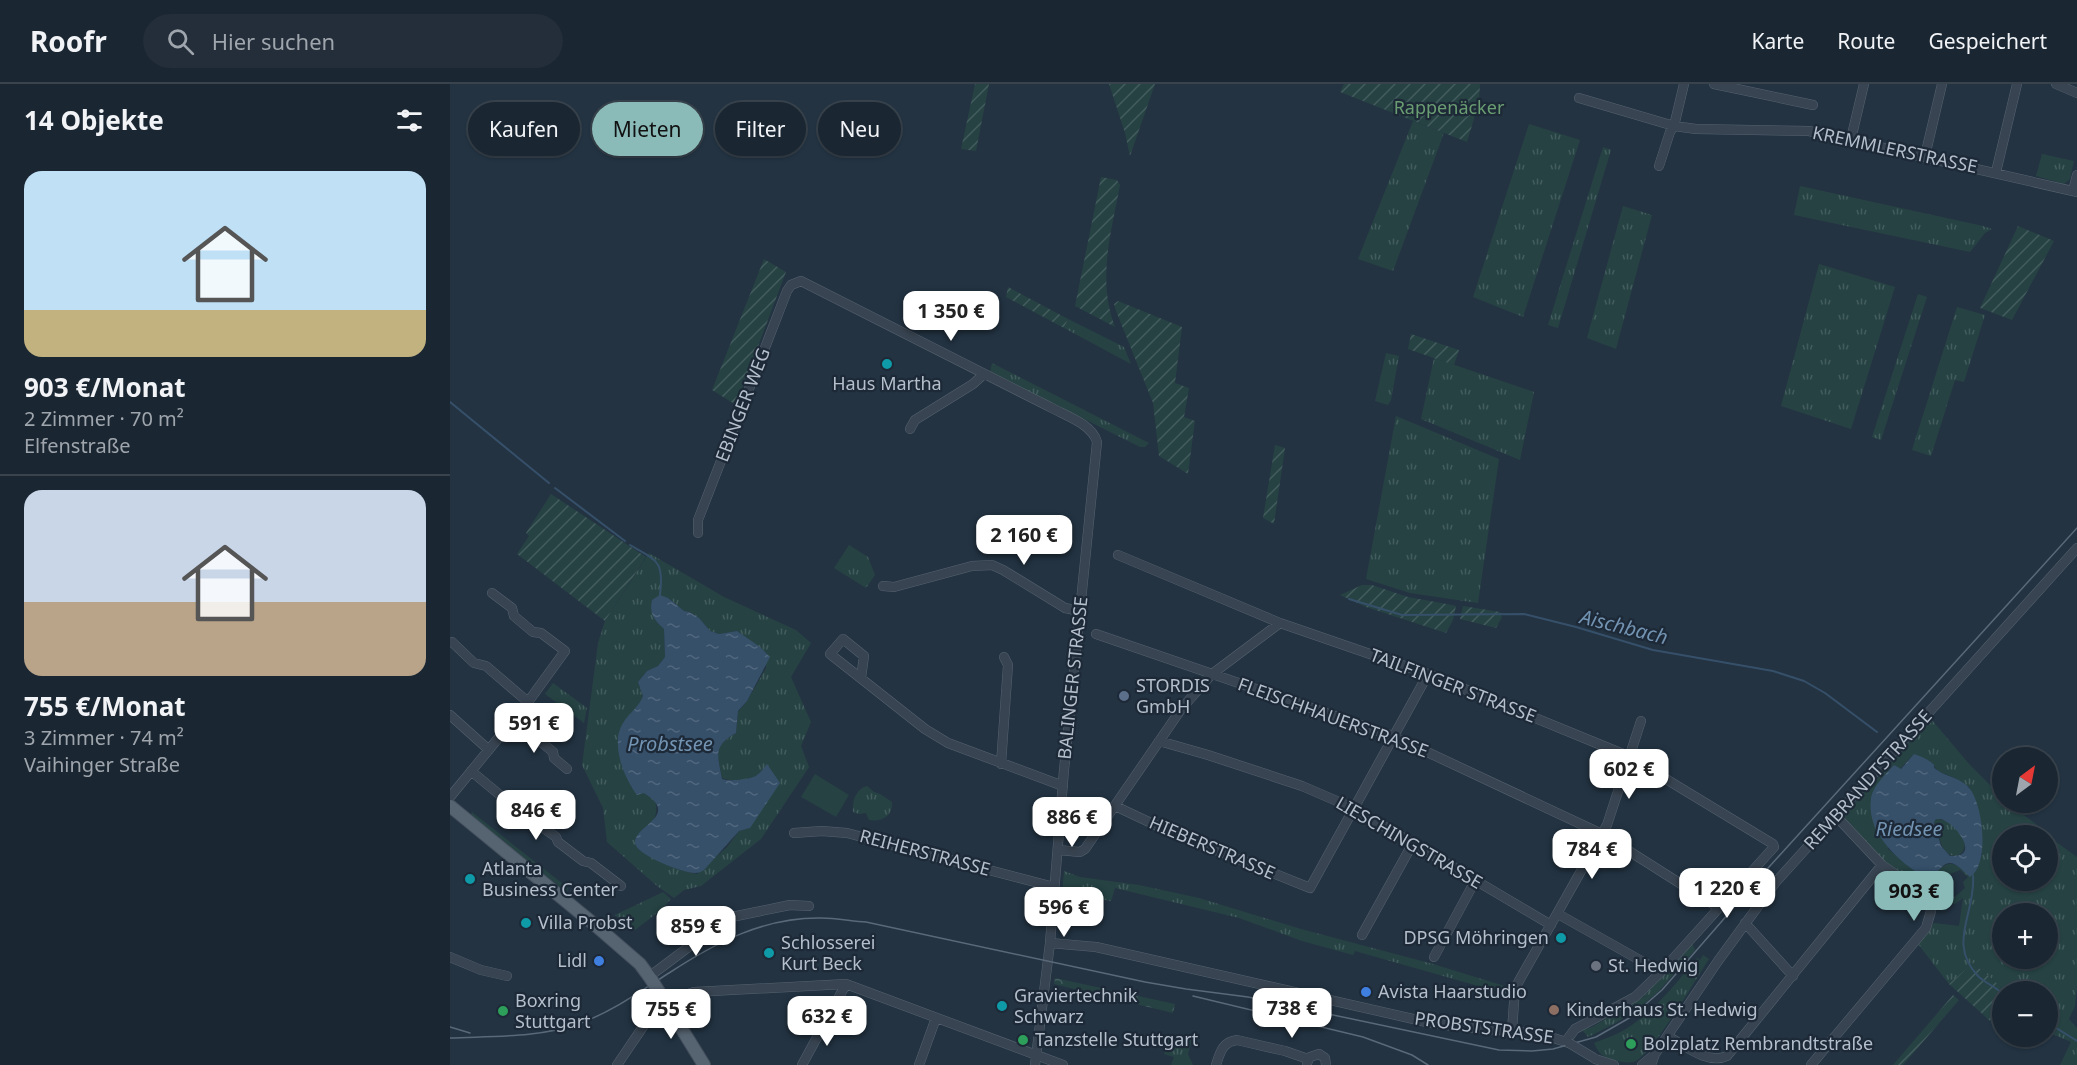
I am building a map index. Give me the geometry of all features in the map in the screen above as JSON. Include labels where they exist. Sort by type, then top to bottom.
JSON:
[{"type":"main road","points":[[450,806],[640,964],[704,1065]]},
{"type":"street","points":[[1659,166],[1674,126],[1684,84]]},
{"type":"street","name":"KREMMLERSTRASSE","points":[[1714,84],[1814,105]]},
{"type":"street","points":[[1851,139],[1864,84]]},
{"type":"street","points":[[1925,156],[1942,84]]},
{"type":"street","points":[[1996,172],[2017,84]]},
{"type":"street","points":[[2056,84],[2077,93]]},
{"type":"street","name":"KREMMLERSTRASSE","points":[[1579,98],[1674,126],[1696,129],[1809,130],[2075,192]]},
{"type":"street","points":[[2075,192],[2077,175]]},
{"type":"street","name":"EBINGER WEG","points":[[698,533],[698,520],[787,291],[796,282],[801,281],[984,374]]},
{"type":"street","points":[[910,429],[915,420],[973,384],[984,374]]},
{"type":"street","name":"BALINGER STRASSE","points":[[984,374],[1086,426],[1095,435],[1097,442],[1050,943],[1036,1060]]},
{"type":"street","name":"REMBRANDTSTRASSE","points":[[1651,1065],[1655,1054],[1667,1036],[1745,923],[1775,884],[2077,548]]},
{"type":"street","name":"TAILFINGER STRASSE","points":[[1118,555],[1280,623],[1428,674],[1628,756],[1770,841],[1774,847]]},
{"type":"street","points":[[882,586],[894,587],[972,566],[992,565],[1065,608],[1080,611]]},
{"type":"street","points":[[450,798],[528,702],[565,651],[541,633],[533,632],[513,616],[512,608],[492,593]]},
{"type":"street","points":[[1058,850],[1080,852],[1085,849],[1182,708],[1212,674],[1280,623]]},
{"type":"street","name":"FLEISCHHAUERSTRASSE","points":[[1096,634],[1393,736],[1602,834],[1719,908]]},
{"type":"street","points":[[452,642],[474,663],[486,666],[528,702]]},
{"type":"street","points":[[1001,764],[1008,665],[1004,657]]},
{"type":"street","points":[[1353,808],[1428,674]]},
{"type":"street","points":[[861,678],[925,729],[948,743],[1063,786]]},
{"type":"street","points":[[450,715],[489,750]]},
{"type":"street","points":[[514,719],[553,752],[554,758],[567,769]]},
{"type":"street","points":[[1512,1031],[1515,988],[1602,834],[1641,721]]},
{"type":"street","name":"LIESCHINGSTRASSE","points":[[1159,741],[1302,786],[1353,808],[1551,925]]},
{"type":"street","points":[[471,771],[506,800],[520,808],[528,818],[556,837],[558,842],[583,861],[591,862],[621,886]]},
{"type":"street","name":"HIEBERSTRASSE","points":[[1115,806],[1166,830],[1310,888],[1353,808]]},
{"type":"street","points":[[1811,1065],[1914,944],[1930,920],[1929,903],[1924,894],[1882,865],[1835,815]]},
{"type":"street","name":"REIHERSTRASSE","points":[[794,833],[822,831],[847,833],[1054,887]]},
{"type":"street","points":[[1362,935],[1413,843]]},
{"type":"street","name":"PROBSTSTRASSE","points":[[1568,1042],[1575,1029],[1635,997],[1774,847]]},
{"type":"street","points":[[1667,1036],[1706,1058],[1715,1060],[1727,1056],[1882,865]]},
{"type":"street","points":[[1434,957],[1475,880]]},
{"type":"street","points":[[650,977],[686,949],[717,920],[790,905],[809,906]]},
{"type":"street","points":[[1558,914],[1660,972]]},
{"type":"street","points":[[1745,923],[1793,976]]},
{"type":"street","name":"PROBSTSTRASSE","points":[[1050,943],[1096,947],[1431,1023],[1538,1033],[1568,1042],[1597,1061],[1614,1065]]},
{"type":"street","points":[[450,957],[481,970],[507,976]]},
{"type":"street","points":[[663,997],[694,992],[846,984],[936,1018],[1036,1060],[1063,1065]]},
{"type":"street","points":[[802,1065],[846,984]]},
{"type":"street","points":[[617,1065],[651,1015]]},
{"type":"street","points":[[919,1065],[936,1018]]},
{"type":"street","points":[[1216,1065],[1220,1050],[1227,1043],[1237,1040],[1277,1049],[1308,1062],[1313,1055],[1319,1054],[1325,1058],[1326,1065]]},
{"type":"street","name":"REMBRANDTSTRASSE","points":[[1642,1065],[1655,1054]]},
{"type":"green space","points":[[975,84],[989,84],[976,151],[961,149]]},
{"type":"green space","points":[[1109,84],[1155,84],[1130,156],[1125,133]]},
{"type":"green space","name":"Rappenäcker","points":[[1344,84],[1480,84],[1479,102],[1467,142],[1340,92]]},
{"type":"green space","points":[[1413,121],[1444,133],[1393,271],[1358,259]]},
{"type":"green space","points":[[1529,124],[1580,140],[1523,317],[1473,297]]},
{"type":"green space","points":[[1603,147],[1611,150],[1558,328],[1548,325]]},
{"type":"green space","points":[[2042,154],[2074,161],[2070,179],[2064,184],[2036,176]]},
{"type":"green space","points":[[1101,177],[1117,180],[1120,185],[1107,256],[1106,274],[1110,309],[1115,327],[1075,306]]},
{"type":"green space","points":[[1800,186],[1992,229],[1985,233],[1970,252],[1794,215]]},
{"type":"green space","points":[[1623,206],[1652,215],[1616,349],[1587,338]]},
{"type":"green space","points":[[2018,226],[2054,241],[2012,320],[1980,308]]},
{"type":"green space","points":[[764,259],[786,272],[736,405],[712,390]]},
{"type":"green space","points":[[1819,264],[1895,287],[1851,429],[1781,406]]},
{"type":"green space","points":[[1008,287],[1068,319],[1064,328],[1006,297]]},
{"type":"green space","points":[[1918,294],[1927,297],[1881,440],[1872,437]]},
{"type":"green space","points":[[1118,301],[1182,327],[1175,383],[1189,388],[1184,417],[1195,421],[1188,474],[1159,456],[1153,403],[1116,311],[1114,304]]},
{"type":"green space","points":[[1957,307],[1985,315],[1964,382],[1955,380],[1931,456],[1912,450]]},
{"type":"green space","points":[[1068,319],[1124,347],[1131,364],[1064,328]]},
{"type":"green space","points":[[1411,334],[1459,350],[1454,365],[1408,349]]},
{"type":"green space","points":[[1386,353],[1399,356],[1391,400],[1388,405],[1375,401]]},
{"type":"green space","points":[[1434,358],[1534,392],[1520,460],[1421,419]]},
{"type":"green space","points":[[992,363],[1149,443],[1145,447],[1140,447],[990,372]]},
{"type":"green space","points":[[1396,416],[1499,459],[1478,603],[1410,593],[1366,579]]},
{"type":"green space","points":[[1275,445],[1285,448],[1274,524],[1263,518]]},
{"type":"green space","points":[[551,494],[646,557],[605,621],[517,554],[529,536],[526,533]]},
{"type":"green space","points":[[849,545],[868,557],[875,575],[866,588],[834,568]]},
{"type":"green space","points":[[649,553],[724,597],[796,630],[811,643],[791,677],[811,722],[801,746],[809,767],[761,839],[701,886],[684,890],[674,898],[607,842],[603,808],[582,765],[598,643],[605,621]],"holes":[[[668,598],[684,611],[699,618],[710,631],[719,634],[737,631],[766,653],[766,668],[738,712],[736,733],[723,743],[718,752],[722,778],[742,780],[761,773],[750,828],[739,831],[727,847],[697,874],[666,864],[638,849],[643,829],[651,824],[655,817],[656,804],[655,799],[632,788],[626,772],[623,723],[641,702],[643,696],[638,682],[647,671],[658,666],[665,657],[664,629],[654,619]]]},
{"type":"green space","points":[[1362,585],[1372,585],[1408,597],[1456,606],[1453,620],[1446,633],[1366,607],[1340,595]]},
{"type":"green space","points":[[1463,606],[1500,612],[1502,617],[1496,628],[1460,619]]},
{"type":"green space","points":[[553,683],[587,708],[584,723],[545,694]]},
{"type":"green space","points":[[1931,719],[1992,787],[1992,813],[2021,813],[2037,825],[1992,825],[1992,891],[2058,891],[2058,843],[2077,857],[2077,986],[2075,1006],[2069,1019],[2077,1028],[2077,1065],[2060,1065],[2071,1042],[2058,1036],[2058,981],[1994,981],[1973,963],[1949,984],[1918,944],[1934,923],[1959,926],[1963,898],[1955,904],[1943,900],[1956,896],[1965,888],[1963,882],[1968,877],[1960,870],[1940,878],[1930,890],[1887,864],[1843,816]],"holes":[[[1914,754],[1931,762],[1938,771],[1957,779],[1970,788],[1982,855],[1963,871],[1954,864],[1944,866],[1938,871],[1911,868],[1888,849],[1894,765],[1900,769]]]},
{"type":"green space","points":[[815,774],[849,795],[836,817],[801,797]]},
{"type":"green space","points":[[867,786],[892,802],[891,811],[886,817],[869,820],[866,813],[853,812],[856,796]]},
{"type":"green space","points":[[472,812],[568,888],[567,892],[485,828],[471,814]]},
{"type":"green space","points":[[1936,819],[1950,823],[1961,833],[1965,847],[1959,855],[1949,854],[1944,849],[1934,822]]},
{"type":"green space","points":[[1064,871],[1080,877],[1139,885],[1199,898],[1511,988],[1510,995],[1355,951],[1353,955],[1302,941],[1239,918],[1115,888],[1111,901],[1062,893]]},
{"type":"green space","points":[[663,892],[671,899],[661,910],[635,930],[615,915]]},
{"type":"green space","points":[[1692,943],[1695,950],[1659,991],[1645,1003],[1616,1023],[1588,1037],[1582,1030],[1592,1027],[1643,997]]},
{"type":"green space","points":[[1703,955],[1709,959],[1661,1033],[1641,1057],[1633,1062],[1626,1062],[1612,1060],[1601,1054],[1594,1043],[1614,1035],[1641,1018],[1667,994],[1697,958],[1700,960]]},
{"type":"green space","points":[[1973,963],[1994,981],[1992,981],[1992,1023],[1949,984]]},
{"type":"green space","points":[[1055,978],[1175,1004],[1173,1013],[1054,984]]},
{"type":"green space","points":[[1953,995],[1959,1000],[1903,1065],[1893,1065]]},
{"type":"green space","points":[[1168,1034],[1192,1039],[1188,1054],[1193,1065],[1171,1065],[1174,1057],[1164,1054]]},
{"type":"water","name":"Probstsee","points":[[660,595],[699,618],[710,631],[719,634],[737,631],[770,657],[747,701],[738,711],[736,733],[723,742],[718,758],[722,779],[751,778],[758,775],[767,764],[780,783],[750,828],[739,831],[704,870],[698,873],[681,870],[651,858],[637,848],[635,843],[637,837],[653,820],[658,808],[654,801],[644,793],[637,795],[623,770],[618,750],[619,731],[643,696],[638,682],[647,671],[658,666],[665,657],[664,629],[655,620],[651,609],[652,600]]},
{"type":"water","name":"Riedsee","points":[[1914,754],[1929,761],[1937,770],[1963,782],[1970,789],[1975,797],[1981,821],[1982,848],[1976,870],[1970,877],[1952,863],[1943,866],[1933,878],[1923,876],[1901,860],[1880,837],[1872,819],[1872,794],[1894,765],[1901,769]],"holes":[[[1936,819],[1948,822],[1964,840],[1964,852],[1959,855],[1950,856],[1941,846],[1934,822]]]},
{"type":"waterway","points":[[450,402],[549,483]]},
{"type":"waterway","points":[[555,488],[625,541]]},
{"type":"waterway","points":[[630,545],[657,563],[661,575],[660,595]]},
{"type":"waterway","name":"Aischbach","points":[[1349,599],[1402,615],[1524,614],[1653,650],[1773,671],[1804,681],[1825,693],[1877,732]]},
{"type":"waterway","name":"Aischbach","points":[[1973,876],[1971,903],[1963,940],[1965,952],[1969,965],[1979,977],[1992,986]]},
{"type":"waterway","name":"Aischbach","points":[[2058,1029],[2077,1041]]},
{"type":"tram line","points":[[450,1038],[533,1034],[581,1023],[616,1007],[722,942],[780,922],[821,918],[866,922],[1145,982],[1248,997],[1499,1050],[1553,1049],[1596,1037],[1631,1017],[1662,990],[1769,867],[2077,528]]},
{"type":"tram line","points":[[1193,996],[1363,1037],[1412,1055],[1428,1065]]},
{"type":"tram line","points":[[450,1027],[470,1033]]},
{"type":"place","name":"Haus Martha","points":[[887,364]]},
{"type":"place","name":"STORDIS GmbH","points":[[1124,696]]},
{"type":"place","name":"Atlanta Business Center","points":[[470,879]]},
{"type":"place","name":"Villa Probst","points":[[526,923]]},
{"type":"place","name":"DPSG Möhringen","points":[[1561,938]]},
{"type":"place","name":"Schlosserei Kurt Beck","points":[[769,953]]},
{"type":"place","name":"Lidl","points":[[599,961]]},
{"type":"place","name":"St. Hedwig","points":[[1596,966]]},
{"type":"place","name":"Avista Haarstudio","points":[[1366,992]]},
{"type":"place","name":"Graviertechnik Schwarz","points":[[1002,1006]]},
{"type":"place","name":"Kinderhaus St. Hedwig","points":[[1554,1010]]},
{"type":"place","name":"Boxring Stuttgart","points":[[503,1011]]},
{"type":"place","name":"Tanzstelle Stuttgart","points":[[1023,1040]]},
{"type":"place","name":"Bolzplatz Rembrandtstraße","points":[[1631,1044]]}]
